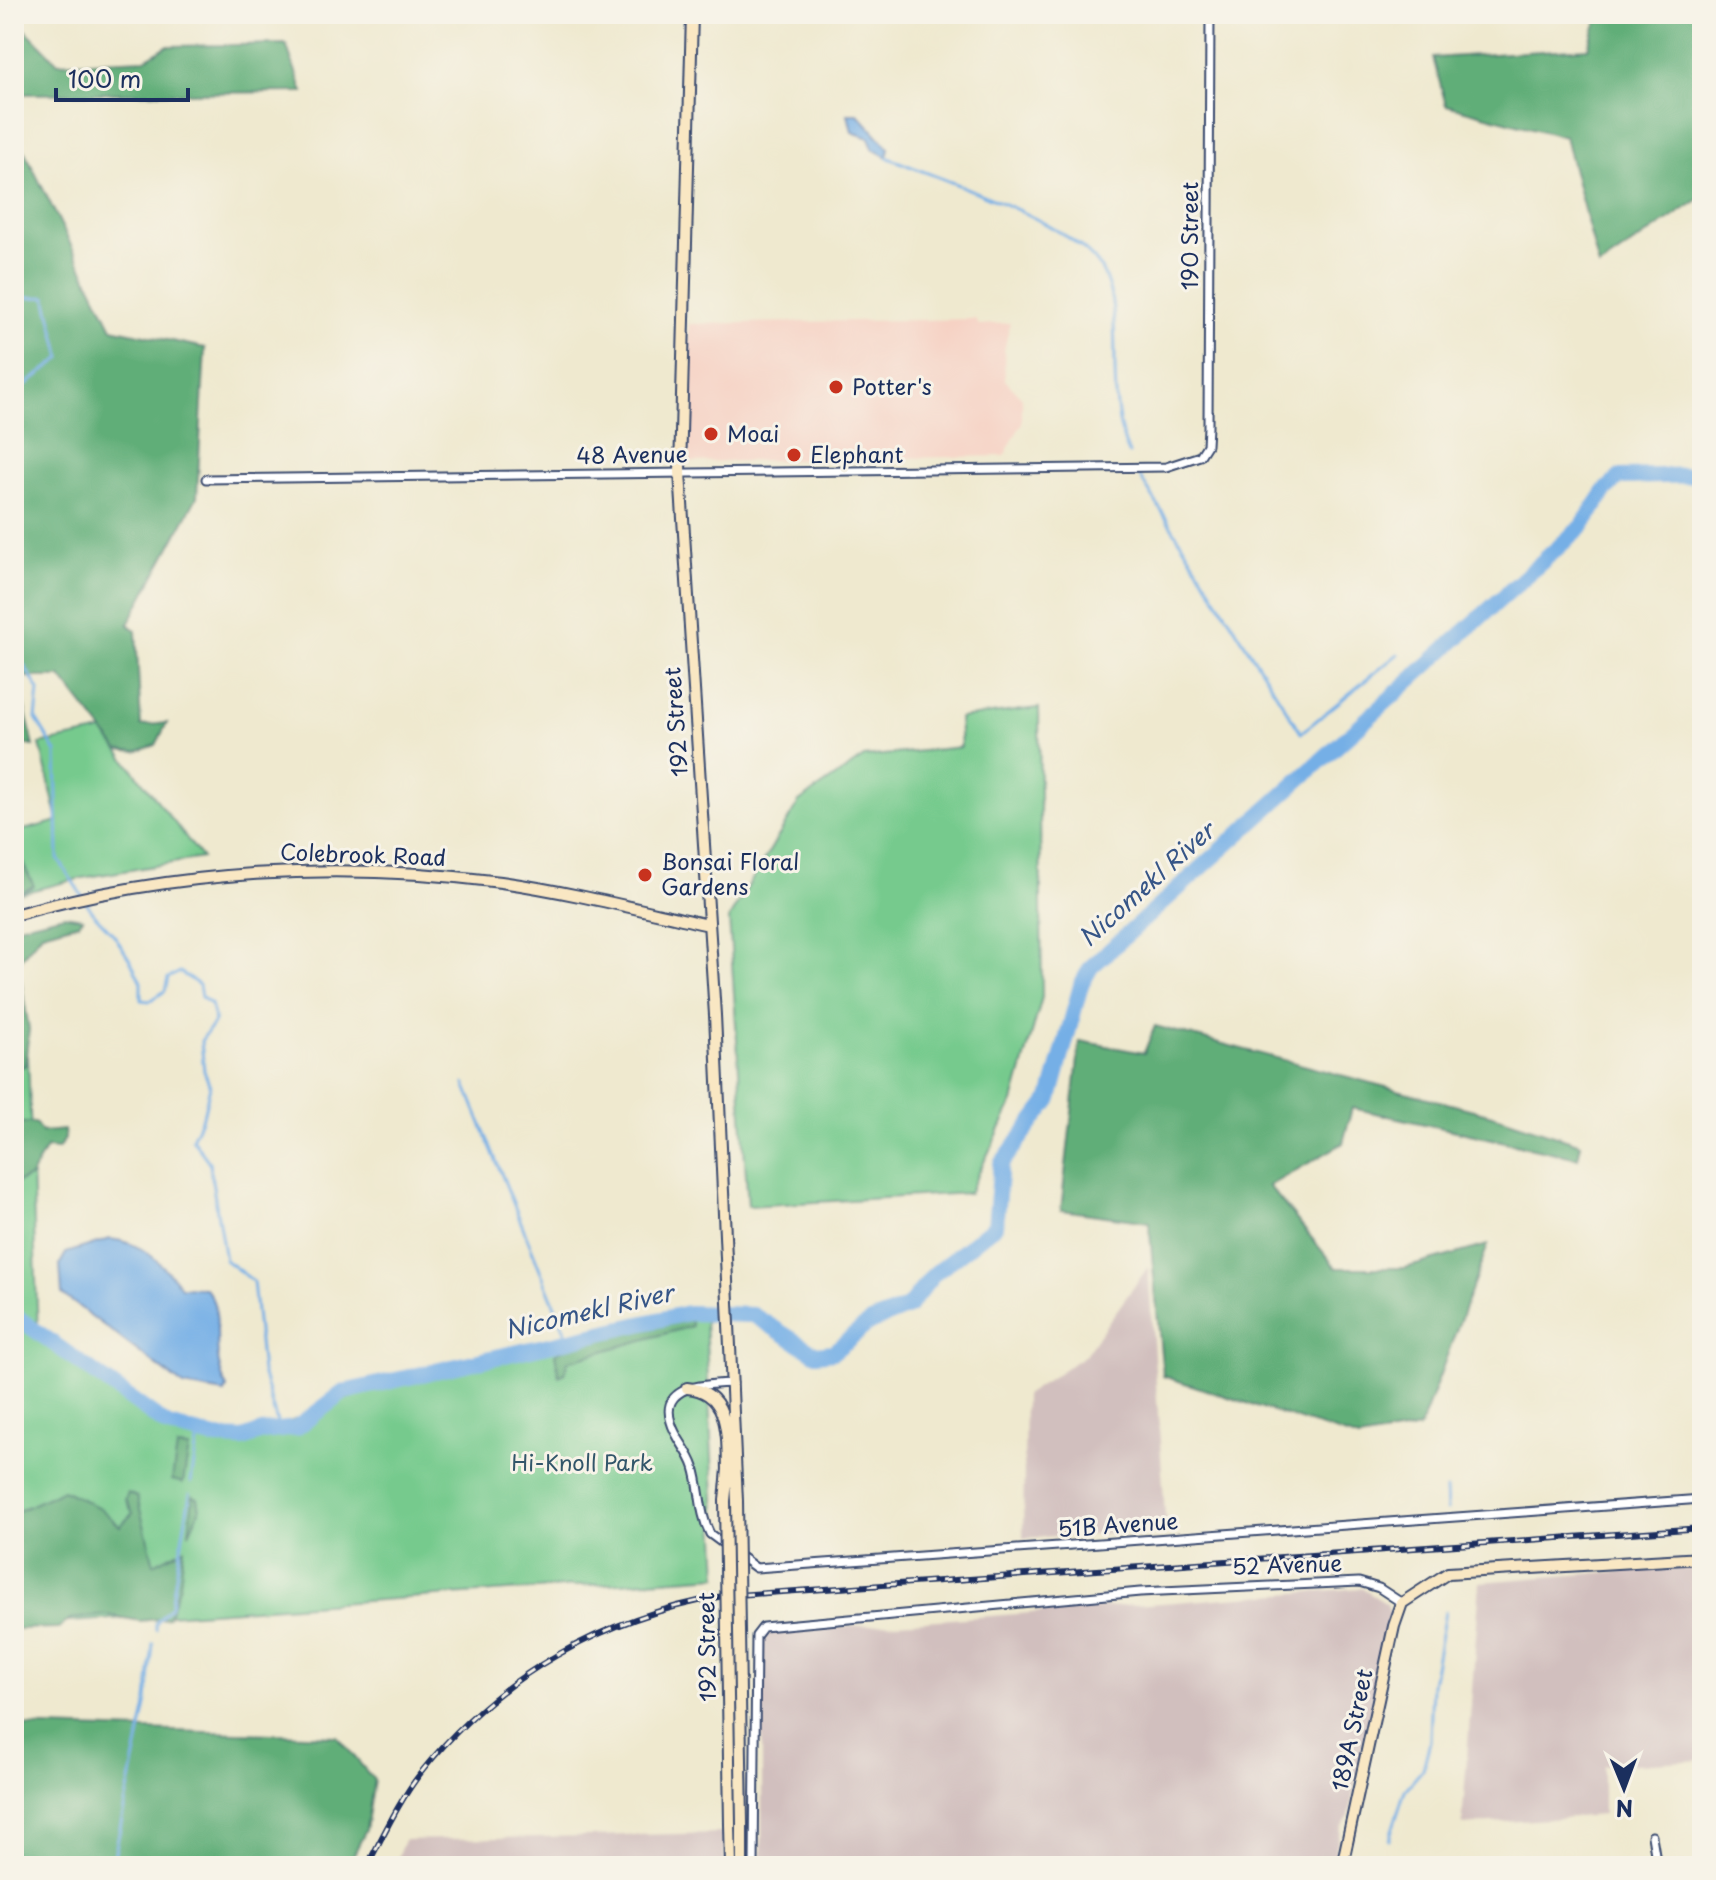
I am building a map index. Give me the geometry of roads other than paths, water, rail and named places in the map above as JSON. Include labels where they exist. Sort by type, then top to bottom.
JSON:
[{"type":"main road","name":"192 Street","points":[[692,14],[680,472],[733,1357],[731,1501],[736,1824],[742,1866]]},
{"type":"main road","name":"Colebrook Road","points":[[14,915],[69,901],[256,872],[362,871],[504,883],[709,925]]},
{"type":"main road","points":[[687,1388],[705,1390],[716,1399],[723,1415],[728,1472]]},
{"type":"main road","name":"192 Street","points":[[731,1501],[728,1472],[733,1427]]},
{"type":"main road","points":[[1402,1603],[1448,1573],[1702,1558]]},
{"type":"main road","name":"189A Street","points":[[1342,1866],[1394,1626],[1402,1603]]},
{"type":"main road","name":"192 Street","points":[[731,1866],[736,1824]]},
{"type":"street","name":"190 Street","points":[[1200,456],[1207,445],[1208,427],[1210,14]]},
{"type":"street","name":"48 Avenue","points":[[206,479],[1166,467],[1200,456]]},
{"type":"street","points":[[687,1388],[733,1383]]},
{"type":"street","name":"51B Avenue","points":[[687,1388],[673,1398],[669,1413],[671,1424],[693,1464],[707,1528],[725,1548],[756,1568],[1702,1499]]},
{"type":"street","name":"52 Avenue","points":[[754,1866],[756,1636],[760,1629],[1140,1592],[1359,1582],[1379,1588],[1402,1603]]},
{"type":"street","points":[[1652,1836],[1657,1866]]},
{"type":"water","points":[[848,114],[858,114],[889,148],[887,157],[873,149],[869,138],[852,132]]},
{"type":"water","points":[[110,1239],[132,1244],[150,1255],[181,1287],[205,1288],[215,1309],[218,1360],[227,1387],[225,1393],[184,1386],[62,1294],[60,1264],[66,1253]]},
{"type":"waterway","points":[[887,157],[1026,214],[1076,243],[1094,259],[1105,277],[1112,303],[1116,402],[1129,454]]},
{"type":"waterway","points":[[14,298],[46,297],[61,358],[14,394]]},
{"type":"waterway","points":[[1139,475],[1301,733],[1398,654]]},
{"type":"waterway","name":"Nicomekl River","points":[[14,1315],[168,1426],[216,1438],[243,1439],[262,1432],[296,1428],[344,1392],[688,1313],[753,1315],[816,1354],[833,1352],[869,1323],[908,1307],[934,1274],[995,1226],[1001,1164],[1050,1099],[1081,985],[1091,967],[1582,526],[1606,490],[1620,477],[1702,475]]},
{"type":"waterway","points":[[14,649],[39,690],[36,719],[56,752],[58,859],[94,914],[114,935],[130,960],[141,982],[141,1000],[150,1001],[165,991],[168,978],[180,972],[199,985],[201,997],[211,1004],[215,1021],[201,1041],[204,1071],[210,1086],[203,1116],[192,1139],[209,1162],[225,1260],[253,1281],[262,1372],[279,1429]]},
{"type":"waterway","points":[[465,1084],[569,1341]]},
{"type":"waterway","points":[[191,1482],[198,1435]]},
{"type":"waterway","points":[[1446,1490],[1447,1510]]},
{"type":"waterway","points":[[156,1629],[156,1623],[171,1606],[190,1494]]},
{"type":"waterway","points":[[1389,1840],[1405,1790],[1423,1769],[1430,1741],[1432,1684],[1445,1612]]},
{"type":"waterway","points":[[112,1866],[147,1700],[153,1644]]},
{"type":"railway","points":[[367,1866],[423,1770],[485,1706],[557,1655],[596,1635],[679,1606],[723,1596],[1702,1528]]},
{"type":"place","name":"Potter's","points":[[836,387]]},
{"type":"place","name":"Moai","points":[[711,434]]},
{"type":"place","name":"Elephant","points":[[794,455]]},
{"type":"place","name":"Bonsai Floral Gardens","points":[[645,875]]},
{"type":"park label","name":"Hi-Knoll Park","points":[[582,1463]]}]
